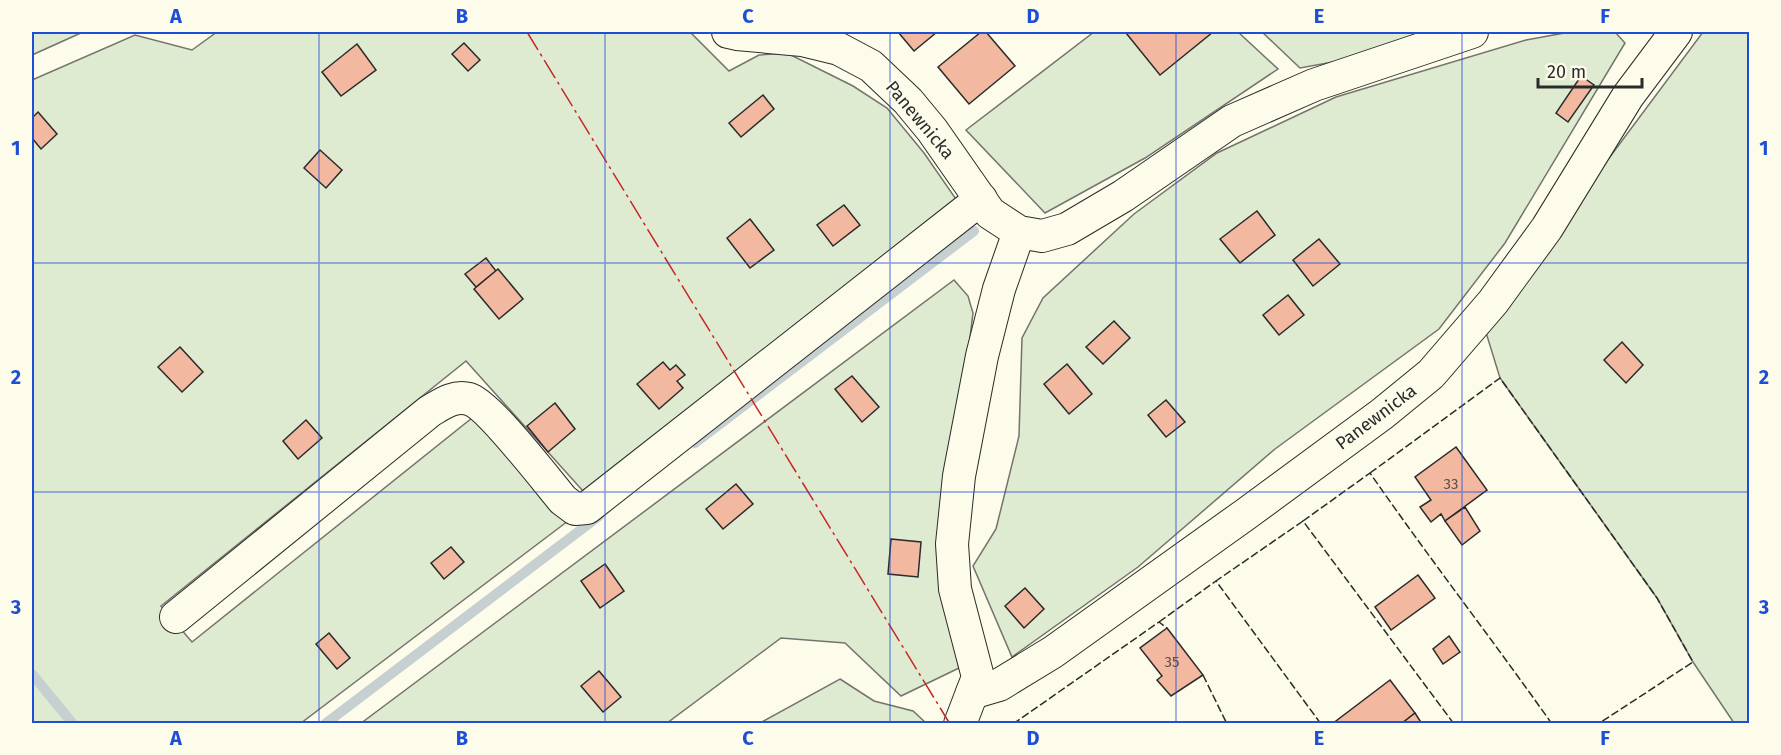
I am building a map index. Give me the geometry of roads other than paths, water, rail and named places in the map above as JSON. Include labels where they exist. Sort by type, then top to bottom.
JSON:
[{"type":"street","name":"Panewnicka","points":[[728,32],[802,40],[839,49],[871,66],[908,101],[932,130],[990,213],[1018,232]]},
{"type":"street","points":[[960,723],[978,677],[955,589],[952,544],[959,476],[982,356],[999,289],[1018,232],[1042,236],[1067,229],[1123,196],[1232,122],[1314,85],[1472,32]]},
{"type":"street","name":"Panewnicka","points":[[972,693],[999,685],[1053,652],[1246,514],[1431,375],[1492,302],[1546,228],[1628,96],[1676,32]]},
{"type":"street","points":[[176,617],[430,411],[449,399],[469,399],[487,411],[563,500],[574,508],[587,508],[981,199]]},
{"type":"waterway","points":[[695,443],[974,231]]},
{"type":"waterway","points":[[325,724],[599,516]]},
{"type":"waterway","points":[[32,674],[73,724]]}]
